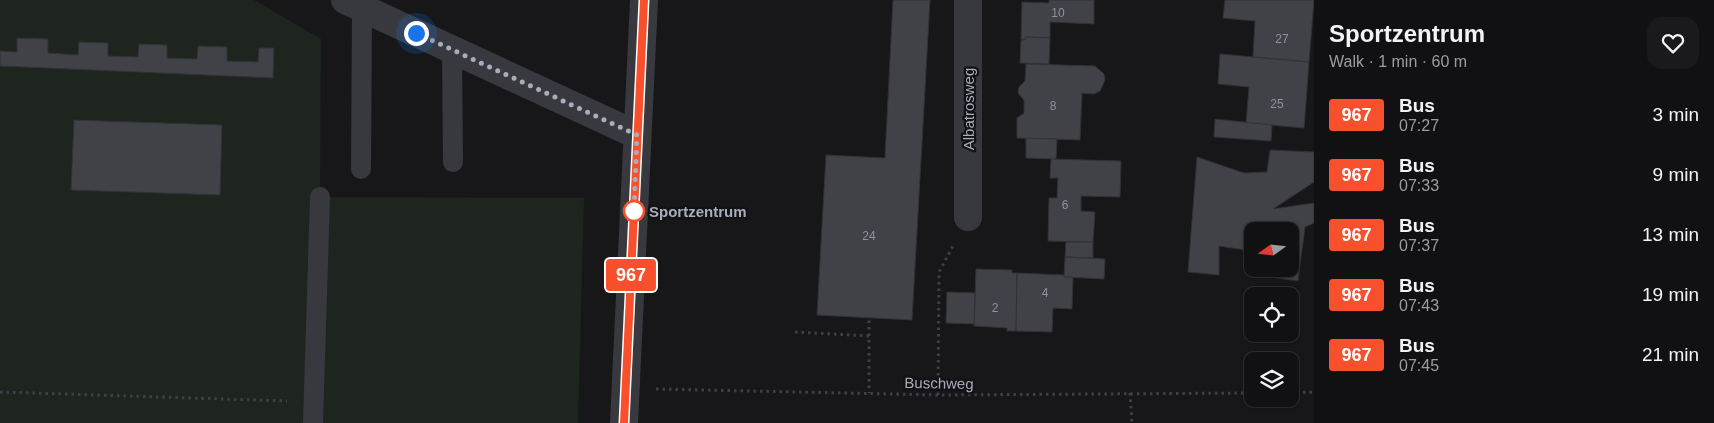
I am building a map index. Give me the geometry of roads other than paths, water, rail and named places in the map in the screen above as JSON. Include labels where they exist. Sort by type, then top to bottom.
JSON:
[{"type":"street","points":[[624,423],[644,0]]},
{"type":"street","name":"Albatrosweg","points":[[968,0],[968,217]]},
{"type":"street","points":[[354,4],[637,135]]},
{"type":"lane","points":[[354,4],[361,169]]},
{"type":"lane","points":[[452,50],[453,162]]},
{"type":"lane","points":[[313,423],[320,197]]},
{"type":"place","name":"Sportzentrum","points":[[634,211]]}]
